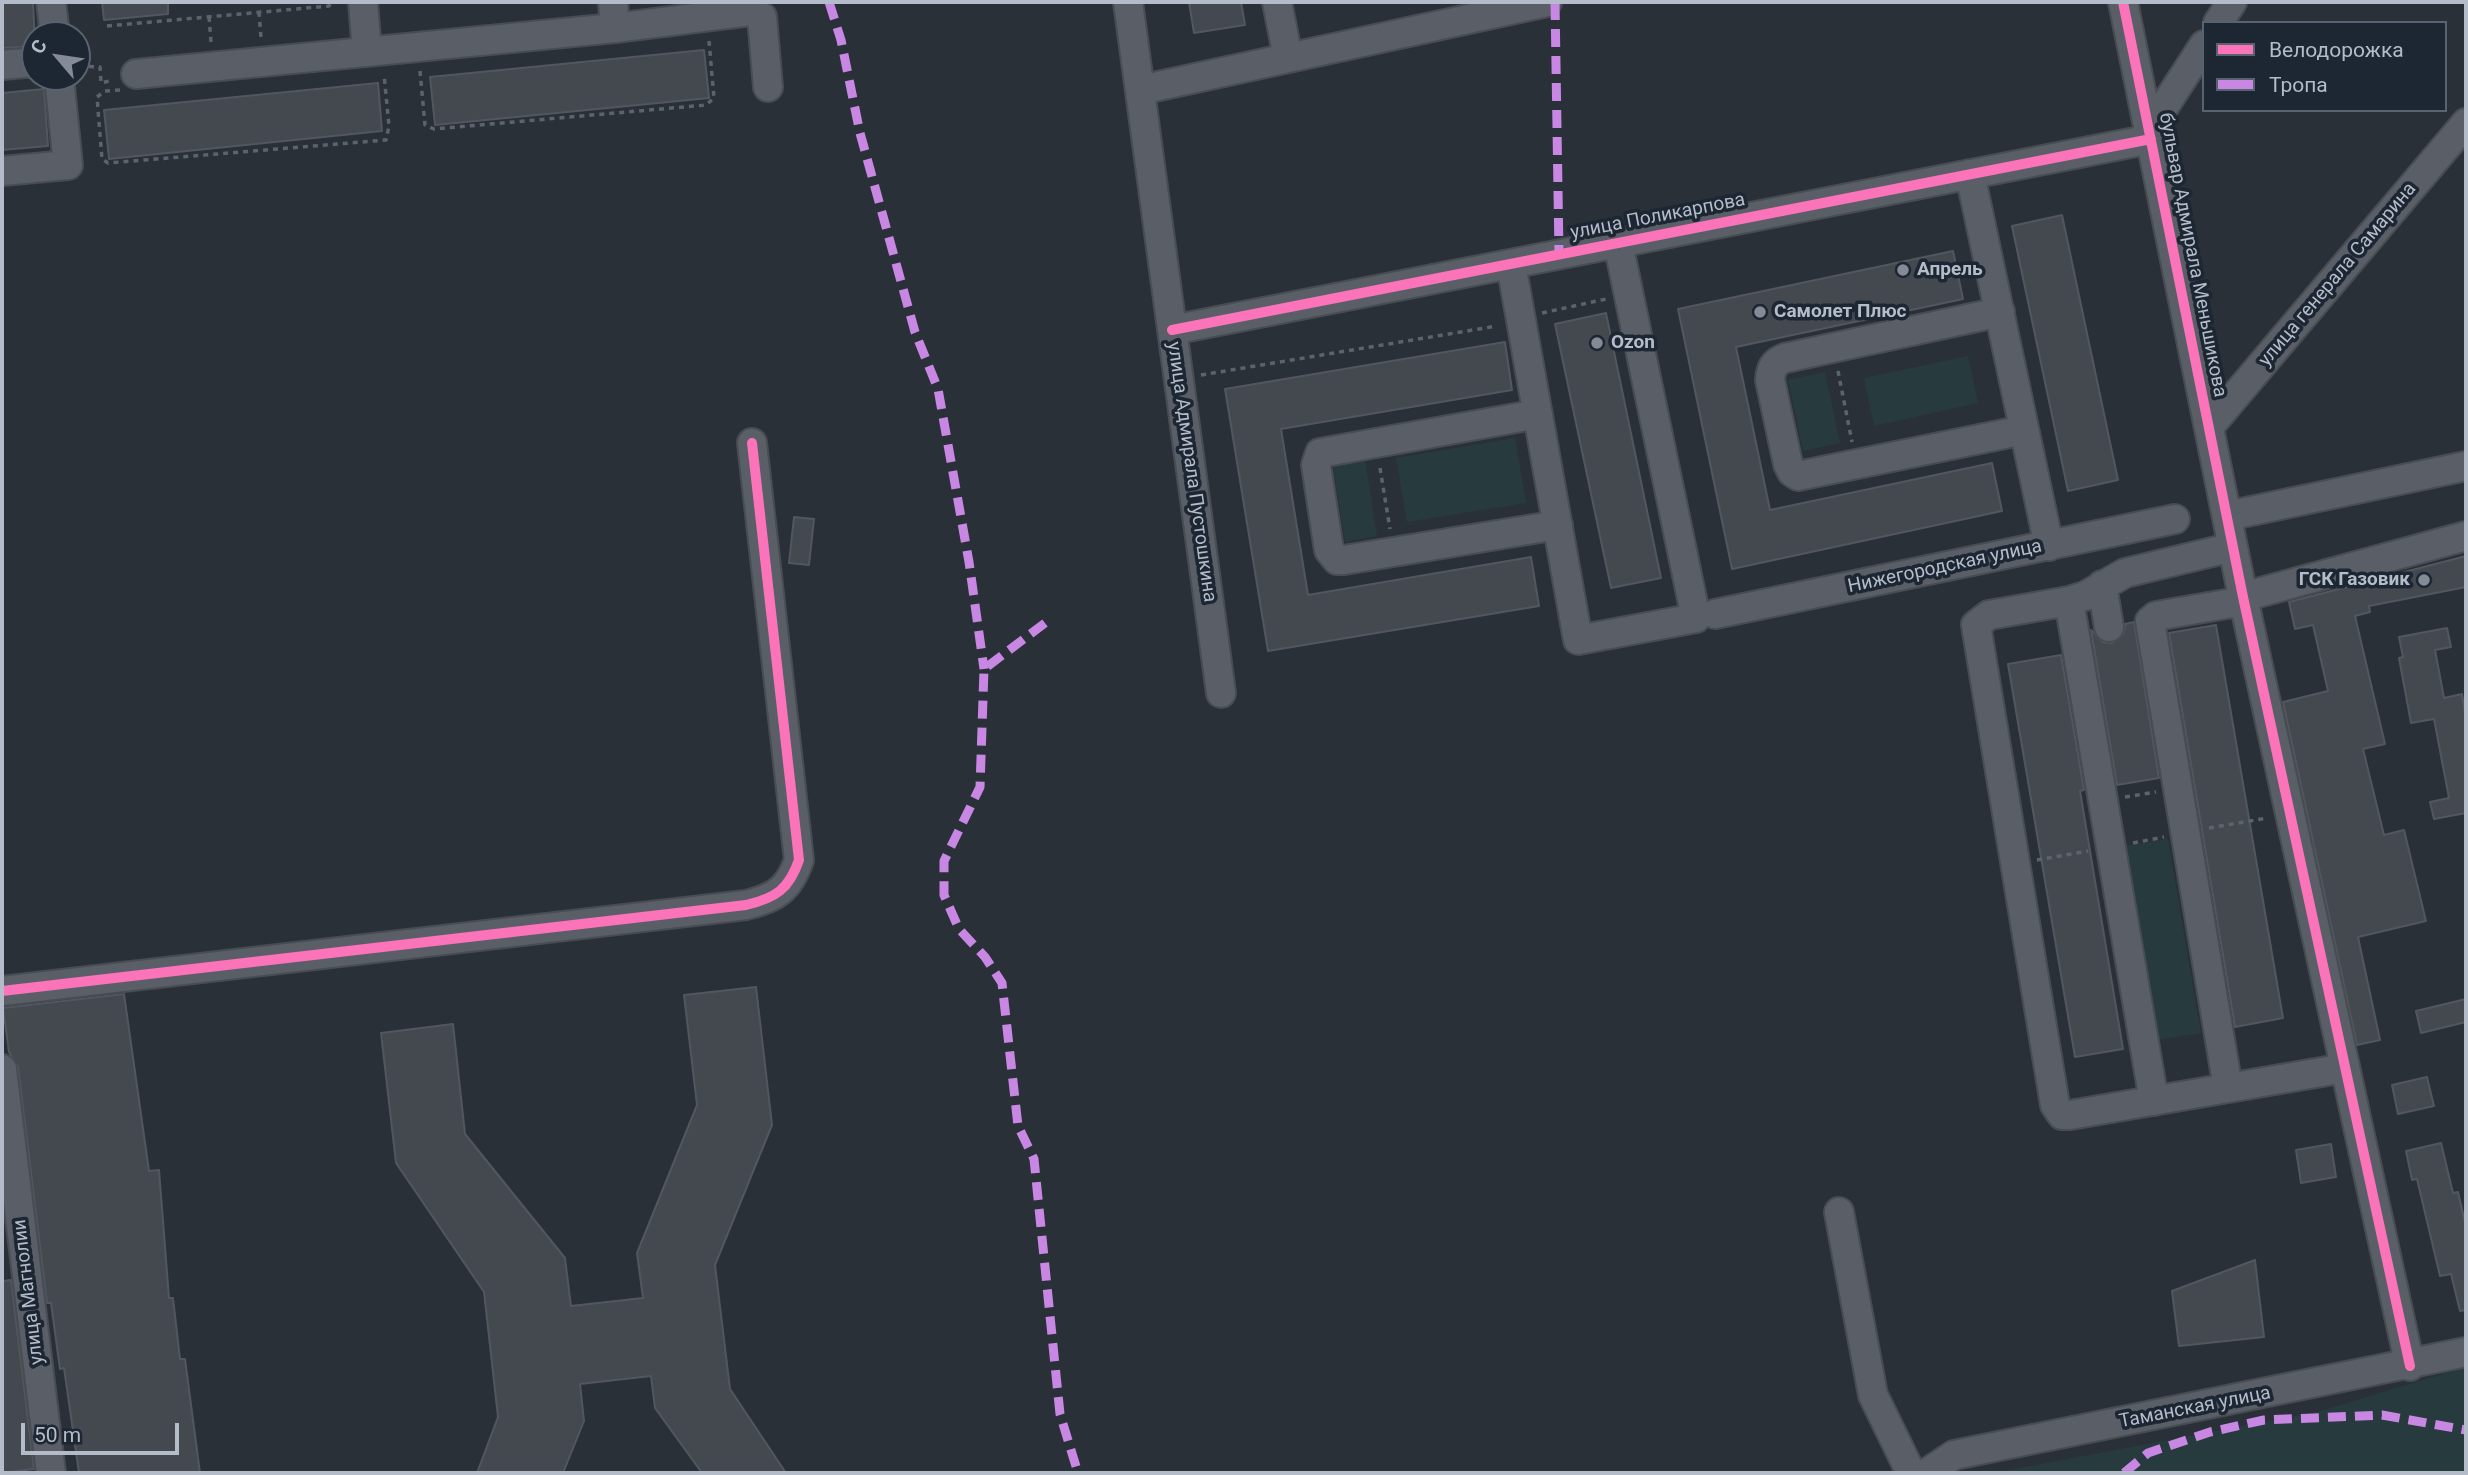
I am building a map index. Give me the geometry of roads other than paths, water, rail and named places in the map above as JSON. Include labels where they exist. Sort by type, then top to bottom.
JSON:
[{"type":"street","points":[[51,2],[53,21]]},
{"type":"street","points":[[363,2],[375,58]]},
{"type":"street","name":"улица Адмирала Пустошкина","points":[[1128,2],[1221,693]]},
{"type":"street","points":[[1277,2],[1288,58]]},
{"type":"street","points":[[1140,90],[1547,2]]},
{"type":"street","name":"бульвар Адмирала Меньшикова","points":[[2123,2],[2233,547],[2410,1366]]},
{"type":"street","points":[[136,74],[375,58],[614,15],[751,11],[762,17],[768,87]]},
{"type":"street","points":[[2150,135],[2202,48]]},
{"type":"street","points":[[2,65],[21,63]]},
{"type":"street","points":[[2,171],[68,165],[60,91]]},
{"type":"street","name":"улица генерала Самарина","points":[[2209,427],[2466,123]]},
{"type":"street","name":"улица Поликарпова","points":[[1172,330],[1970,174],[2150,135]]},
{"type":"street","points":[[1970,174],[2049,546]]},
{"type":"street","points":[[1618,243],[1706,616]]},
{"type":"street","points":[[1511,264],[1558,525],[1337,560],[1329,550],[1316,459],[1327,450],[1538,414]]},
{"type":"street","points":[[2000,312],[1777,361],[1771,370],[1770,380],[1792,472],[1807,476],[2024,430]]},
{"type":"street","points":[[2,991],[746,905],[780,894],[793,879],[799,860],[752,443]]},
{"type":"street","points":[[2227,516],[2466,466]]},
{"type":"street","name":"Нижегородская улица","points":[[1558,525],[1578,640],[2175,519]]},
{"type":"street","points":[[2228,1088],[2150,621],[2156,616],[2244,599],[2466,536]]},
{"type":"street","points":[[2233,547],[2124,573],[2085,596],[1989,615],[1976,625],[2057,1111],[2070,1115],[2345,1068]]},
{"type":"street","points":[[2102,585],[2109,626]]},
{"type":"street","points":[[2069,601],[2154,1101]]},
{"type":"street","name":"улица Магнолии","points":[[2,1069],[51,1473]]},
{"type":"street","points":[[1839,1212],[1873,1395],[1911,1473]]},
{"type":"street","name":"Таманская улица","points":[[1927,1473],[1954,1455],[2410,1366],[2466,1352]]},
{"type":"place","name":"Апрель","points":[[1903,270]]},
{"type":"place","name":"Самолет Плюс","points":[[1760,312]]},
{"type":"place","name":"Ozon","points":[[1597,343]]},
{"type":"place","name":"ГСК Газовик","points":[[2424,580]]}]
